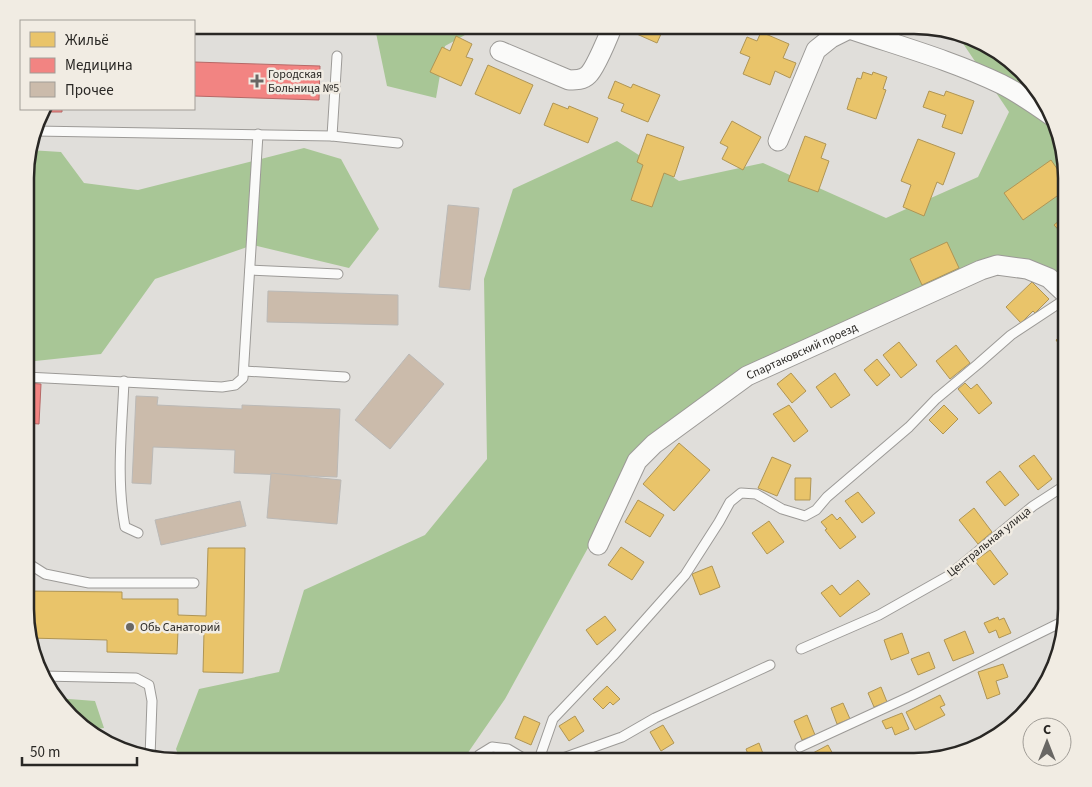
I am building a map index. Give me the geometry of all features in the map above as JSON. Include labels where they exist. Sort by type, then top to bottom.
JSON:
[{"type":"street","points":[[500,51],[569,80],[581,79],[590,74],[609,34]]},
{"type":"street","points":[[778,141],[816,50],[837,34]]},
{"type":"street","points":[[867,34],[955,65],[1002,85],[1039,108]]},
{"type":"street","name":"Спартаковский проезд","points":[[598,545],[637,461],[654,444],[747,376],[981,270],[997,265],[1026,269],[1048,278],[1058,288]]},
{"type":"lane","points":[[332,136],[337,56]]},
{"type":"lane","points":[[41,131],[332,136],[398,143]]},
{"type":"lane","points":[[34,377],[222,387],[235,385],[243,378],[258,134]]},
{"type":"lane","points":[[250,270],[338,274]]},
{"type":"lane","points":[[541,753],[553,719],[613,656],[685,575],[730,502],[741,493],[756,494],[782,509],[806,516],[816,510],[827,497],[909,427],[936,399],[1011,335],[1058,303]]},
{"type":"lane","points":[[244,371],[345,377]]},
{"type":"lane","points":[[124,381],[120,478],[122,510],[125,527],[138,532]]},
{"type":"lane","name":"Центральная улица","points":[[801,649],[879,615],[948,576],[1033,506],[1058,490]]},
{"type":"lane","points":[[34,567],[45,574],[89,583],[194,583]]},
{"type":"lane","points":[[800,747],[911,696],[1057,624]]},
{"type":"lane","points":[[577,753],[622,737],[655,718],[770,664]]},
{"type":"lane","points":[[51,676],[136,678],[149,685],[152,701],[150,750]]},
{"type":"lane","points":[[483,753],[492,746],[508,749],[515,753]]},
{"type":"green space","points":[[376,34],[467,34],[445,46],[436,98],[387,86]]},
{"type":"green space","points":[[962,41],[986,53],[1009,69],[1034,98],[1047,123],[1053,140],[1058,168],[1058,292],[993,260],[768,366],[655,447],[600,526],[505,699],[468,753],[178,753],[176,749],[199,689],[279,672],[304,590],[425,535],[487,459],[484,279],[513,189],[617,141],[679,181],[763,163],[886,218],[978,177],[1009,112]]},
{"type":"green space","points":[[304,148],[341,159],[379,229],[349,268],[253,245],[155,279],[101,354],[34,361],[34,178],[37,150],[61,152],[84,183],[138,190]]},
{"type":"green space","points":[[65,699],[95,701],[104,728],[97,729],[90,724]]},
{"type":"building: Жильё","points":[[637,34],[661,34],[657,43]]},
{"type":"building: Жильё","points":[[760,34],[766,34],[789,44],[783,58],[796,63],[790,78],[775,71],[770,85],[743,74],[750,57],[740,53],[747,37],[757,41]]},
{"type":"building: Жильё","points":[[456,36],[472,44],[466,57],[473,59],[461,86],[430,72],[442,47],[450,51]]},
{"type":"building: Жильё","points":[[488,65],[533,85],[520,114],[475,94]]},
{"type":"building: Жильё","points":[[863,72],[872,75],[873,72],[887,77],[883,89],[886,90],[876,119],[847,109],[857,78],[861,79]]},
{"type":"building: Жильё","points":[[615,81],[631,88],[633,84],[660,95],[648,122],[621,111],[624,104],[608,98]]},
{"type":"building: Жильё","points":[[929,91],[944,96],[946,91],[974,101],[962,134],[942,127],[946,115],[923,107]]},
{"type":"building: Жильё","points":[[553,103],[568,109],[569,106],[598,118],[588,143],[544,125]]},
{"type":"building: Жильё","points":[[732,121],[761,137],[743,170],[722,159],[728,147],[720,143]]},
{"type":"building: Жильё","points":[[647,134],[684,147],[674,177],[664,173],[652,207],[631,200],[643,165],[637,162]]},
{"type":"building: Жильё","points":[[805,136],[826,144],[821,158],[829,161],[818,192],[788,181]]},
{"type":"building: Жильё","points":[[918,139],[955,153],[943,185],[937,182],[924,216],[903,207],[911,185],[901,181]]},
{"type":"building: Жильё","points":[[1051,160],[1058,170],[1058,195],[1023,220],[1004,193]]},
{"type":"building: Жильё","points":[[947,242],[959,268],[922,285],[910,259]]},
{"type":"building: Жильё","points":[[1032,282],[1049,299],[1035,313],[1033,311],[1021,323],[1006,307]]},
{"type":"building: Жильё","points":[[899,342],[917,365],[901,378],[883,355]]},
{"type":"building: Жильё","points":[[956,345],[970,363],[950,379],[936,361]]},
{"type":"building: Жильё","points":[[877,359],[890,375],[877,386],[864,370]]},
{"type":"building: Жильё","points":[[791,373],[806,391],[792,403],[777,384]]},
{"type":"building: Жильё","points":[[835,373],[850,395],[831,408],[816,387]]},
{"type":"building: Жильё","points":[[965,383],[971,389],[977,384],[992,403],[979,414],[958,389]]},
{"type":"building: Жильё","points":[[789,405],[808,431],[794,442],[773,414]]},
{"type":"building: Жильё","points":[[944,405],[958,419],[943,434],[929,420]]},
{"type":"building: Жильё","points":[[679,443],[710,470],[674,511],[643,484]]},
{"type":"building: Жильё","points":[[1034,455],[1052,479],[1038,490],[1019,466]]},
{"type":"building: Жильё","points":[[772,457],[791,465],[777,496],[758,488]]},
{"type":"building: Жильё","points":[[1000,471],[1019,495],[1005,506],[986,482]]},
{"type":"building: Жильё","points":[[795,478],[811,478],[810,500],[795,500]]},
{"type":"building: Жильё","points":[[858,492],[875,513],[862,523],[845,501]]},
{"type":"building: Жильё","points":[[638,500],[664,515],[650,537],[625,522]]},
{"type":"building: Жильё","points":[[974,508],[992,532],[978,544],[959,520]]},
{"type":"building: Жильё","points":[[832,514],[837,520],[840,517],[856,537],[840,549],[821,522]]},
{"type":"building: Жильё","points":[[769,521],[784,542],[767,554],[752,533]]},
{"type":"building: Жильё","points":[[621,547],[644,562],[632,580],[608,565]]},
{"type":"building: Жильё","points":[[208,548],[245,548],[243,673],[203,672],[204,632],[178,631],[177,654],[107,652],[107,640],[37,638],[34,619],[34,591],[122,592],[122,599],[178,599],[178,615],[206,616]]},
{"type":"building: Жильё","points":[[990,550],[1008,574],[994,585],[975,561]]},
{"type":"building: Жильё","points":[[712,566],[720,587],[700,595],[692,574]]},
{"type":"building: Жильё","points":[[858,580],[870,594],[840,617],[821,593],[832,585],[840,595]]},
{"type":"building: Жильё","points":[[605,616],[616,630],[597,645],[586,630]]},
{"type":"building: Жильё","points":[[998,617],[999,620],[1004,618],[1011,633],[999,638],[996,630],[989,633],[984,623]]},
{"type":"building: Жильё","points":[[965,631],[974,653],[953,661],[944,640]]},
{"type":"building: Жильё","points":[[902,633],[909,653],[891,660],[884,640]]},
{"type":"building: Жильё","points":[[929,652],[935,668],[918,675],[911,659]]},
{"type":"building: Жильё","points":[[1003,664],[1008,677],[996,681],[1000,694],[987,699],[978,672]]},
{"type":"building: Жильё","points":[[607,686],[620,699],[613,705],[610,702],[603,709],[593,699]]},
{"type":"building: Жильё","points":[[881,687],[887,702],[874,707],[868,693]]},
{"type":"building: Жильё","points":[[940,695],[945,705],[940,707],[945,715],[915,730],[906,712]]},
{"type":"building: Жильё","points":[[843,703],[850,719],[837,724],[831,708]]},
{"type":"building: Жильё","points":[[902,713],[909,729],[895,735],[892,727],[886,729],[882,721]]},
{"type":"building: Жильё","points":[[807,715],[815,735],[802,740],[794,721]]},
{"type":"building: Жильё","points":[[524,716],[540,723],[531,745],[515,738]]},
{"type":"building: Жильё","points":[[575,716],[584,731],[569,741],[559,726]]},
{"type":"building: Жильё","points":[[663,725],[674,743],[661,751],[650,732]]},
{"type":"building: Жильё","points":[[759,743],[763,753],[748,753],[746,749]]},
{"type":"building: Жильё","points":[[828,745],[832,753],[813,753]]},
{"type":"building: Медицина","name":"Городская Больница №5","points":[[195,62],[320,66],[319,100],[195,96]]},
{"type":"building: Медицина","points":[[51,110],[62,110],[62,112],[50,112]]},
{"type":"building: Медицина","points":[[34,384],[41,384],[39,424],[34,424]]},
{"type":"building: Прочее","points":[[448,205],[479,208],[470,290],[439,287]]},
{"type":"building: Прочее","points":[[268,291],[398,295],[398,325],[267,322]]},
{"type":"building: Прочее","points":[[409,354],[444,384],[390,449],[355,420]]},
{"type":"building: Прочее","points":[[136,396],[158,397],[157,405],[242,409],[242,405],[340,409],[337,477],[234,473],[235,450],[153,447],[151,484],[132,483]]},
{"type":"building: Прочее","points":[[271,473],[341,480],[337,524],[267,518]]},
{"type":"building: Прочее","points":[[240,501],[246,526],[161,545],[155,520]]},
{"type":"place","name":"Городская Больница №5","points":[[257,81]]},
{"type":"place","name":"Обь Санаторий","points":[[130,627]]}]
